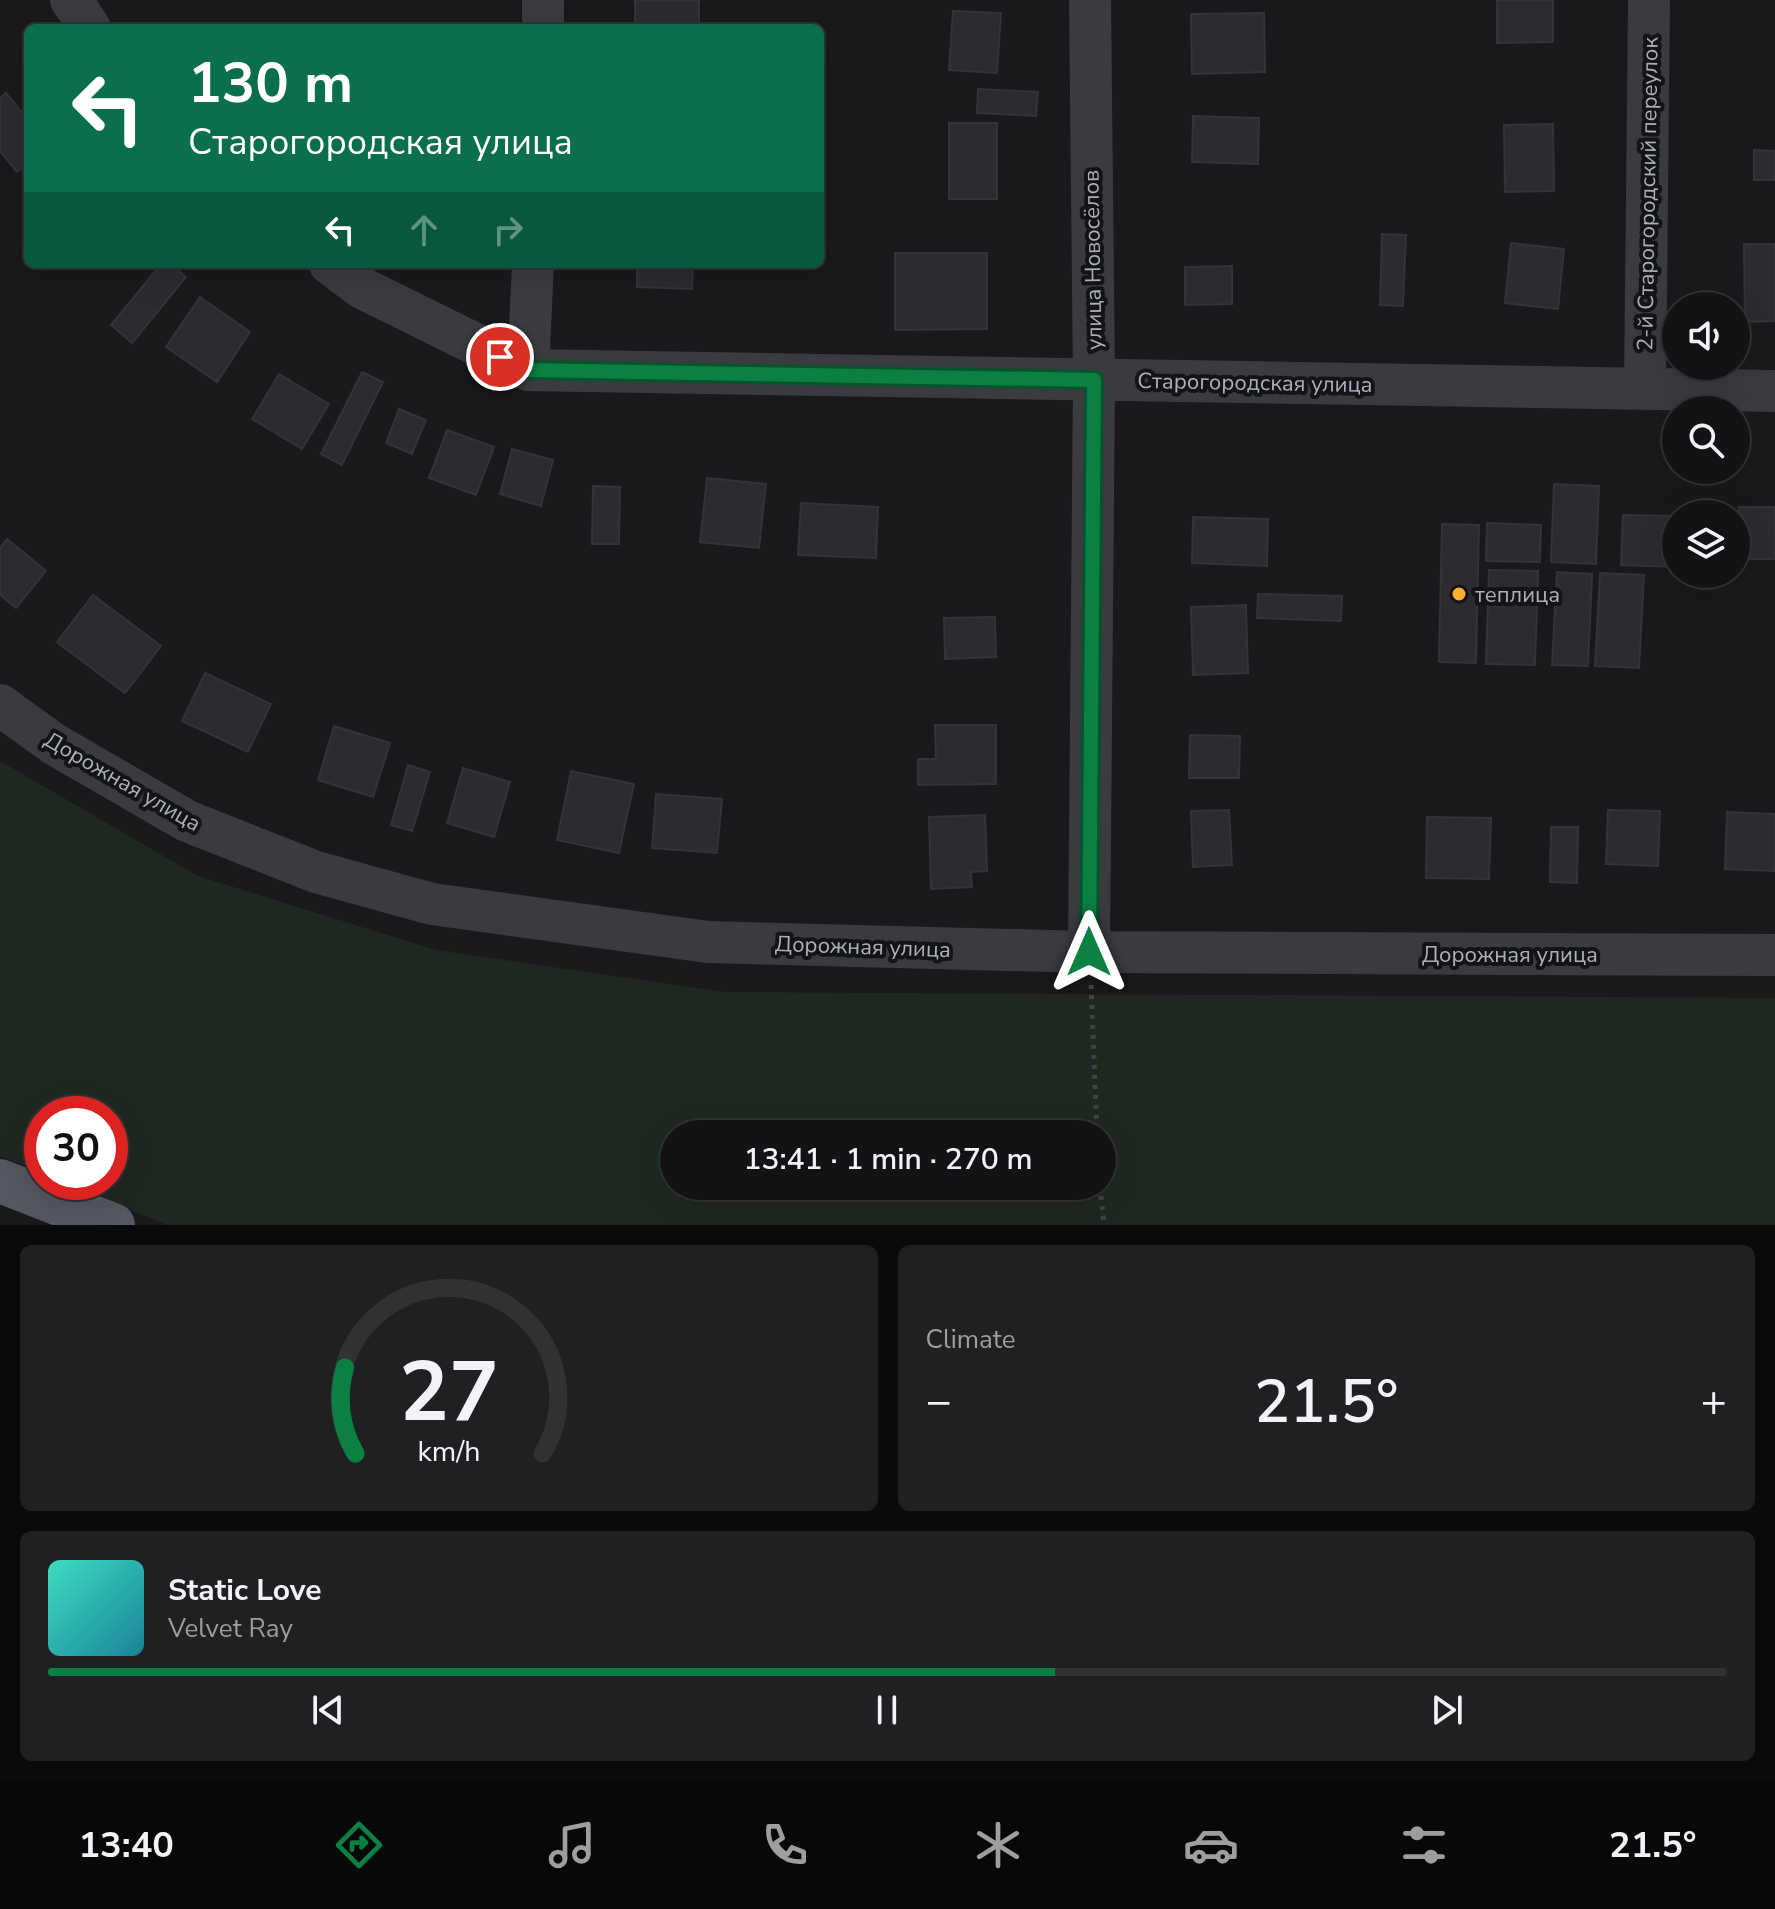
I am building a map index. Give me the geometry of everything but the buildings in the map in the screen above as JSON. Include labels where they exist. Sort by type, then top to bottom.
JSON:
[{"type":"main road","points":[[0,1181],[113,1225]]},
{"type":"street","points":[[71,0],[87,24]]},
{"type":"street","points":[[543,0],[543,24]]},
{"type":"street","name":"улица Новосёлов","points":[[1089,952],[1094,380],[1090,0]]},
{"type":"street","name":"2-й Старогородский переулок","points":[[1645,389],[1649,0]]},
{"type":"street","name":"Старогородская улица","points":[[335,268],[362,288],[528,370],[1775,391]]},
{"type":"street","points":[[528,370],[533,268]]},
{"type":"street","name":"Дорожная улица","points":[[0,705],[54,744],[187,821],[316,872],[432,904],[708,942],[1089,952],[1775,955]]},
{"type":"path","points":[[1089,952],[1096,1120]]},
{"type":"path","points":[[1101,1200],[1104,1225]]},
{"type":"shaded area","points":[[0,761],[198,876],[436,950],[724,992],[1775,998],[1775,1225],[167,1225],[107,1200],[128,1200],[128,1096],[24,1096],[24,1166],[0,1156]]},
{"type":"place","name":"теплица","points":[[1459,594]]},
{"type":"route","points":[[500,357],[528,370],[1094,380],[1089,952]]}]
